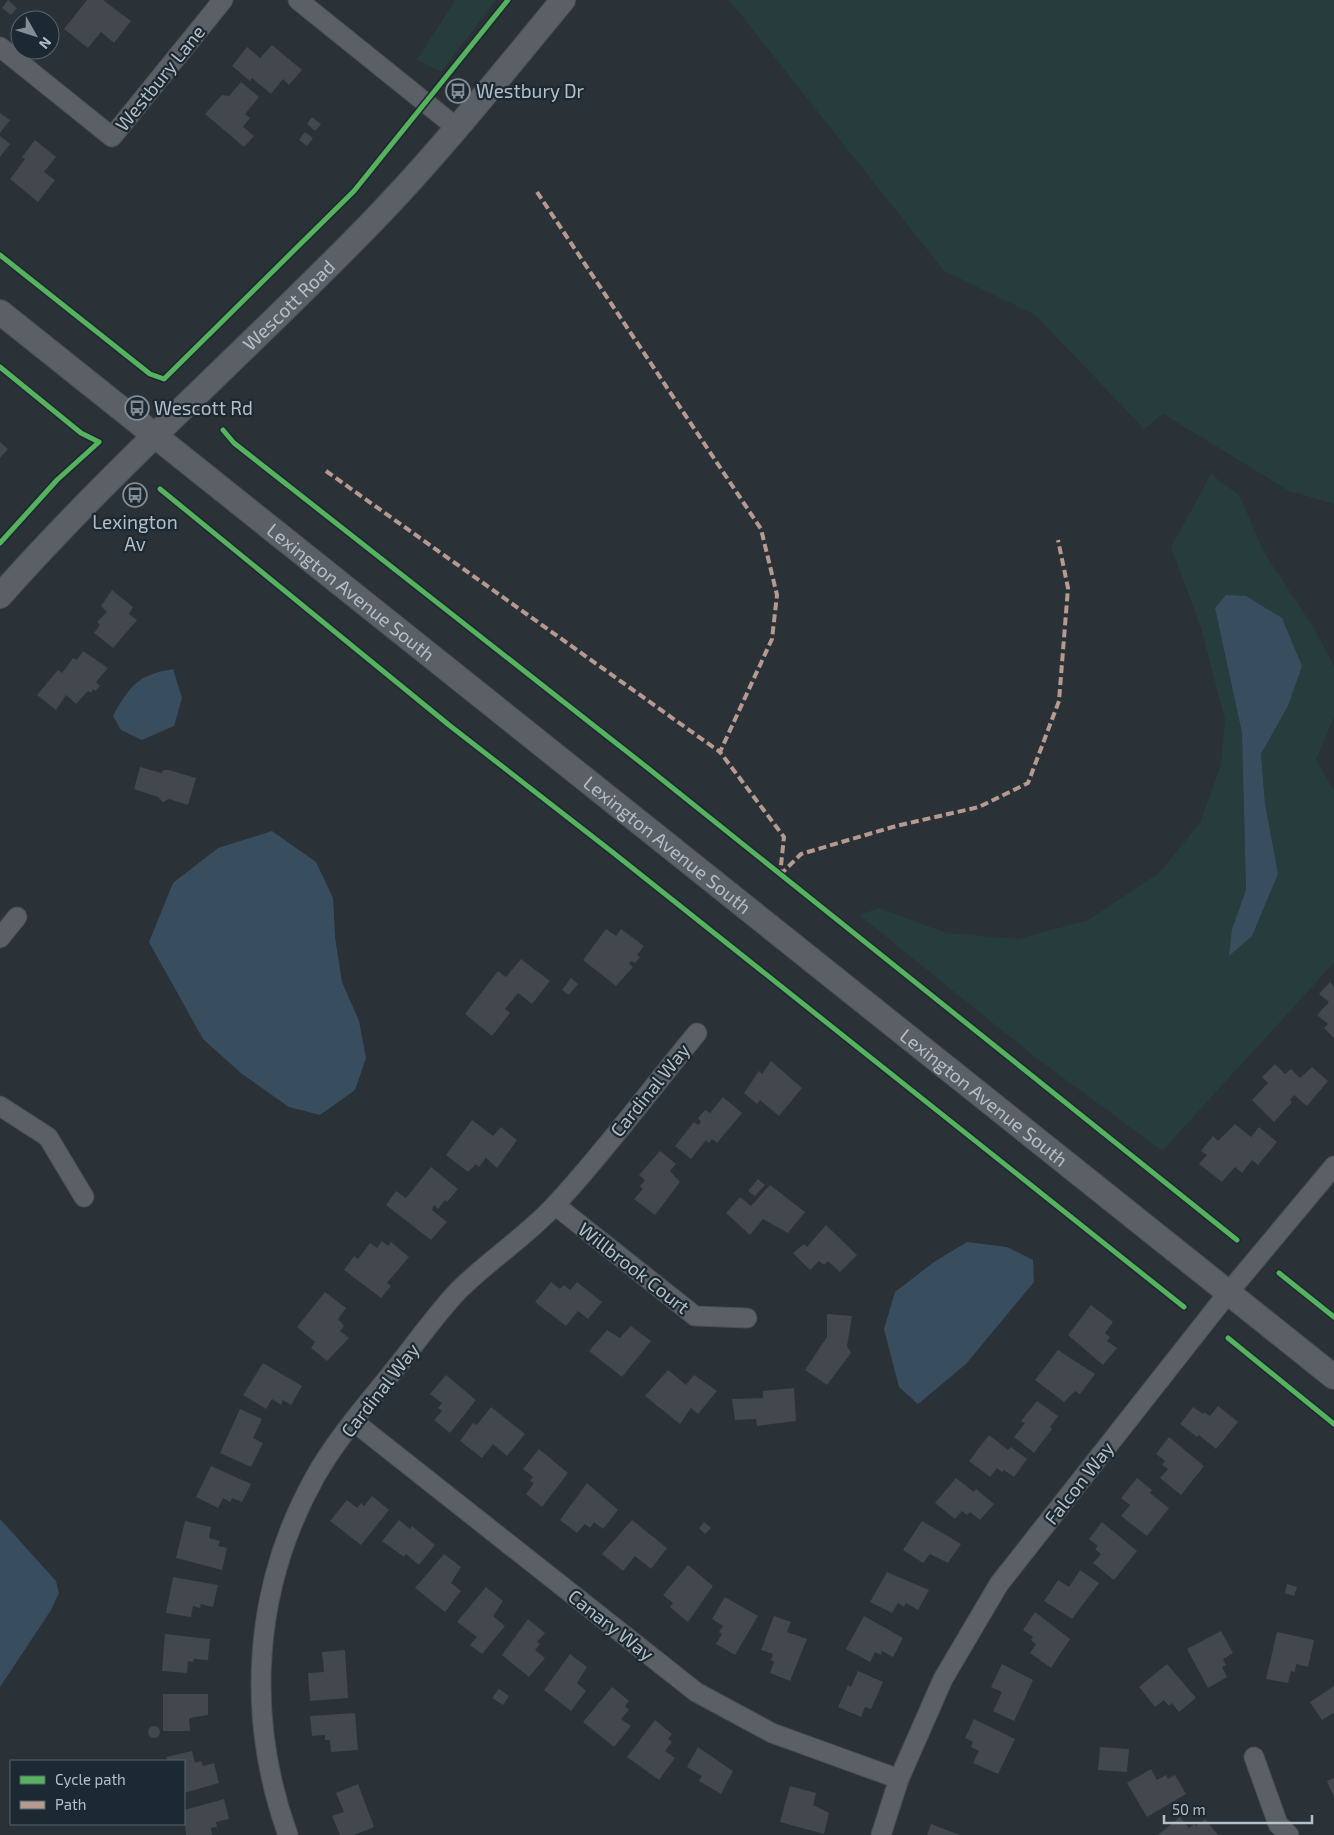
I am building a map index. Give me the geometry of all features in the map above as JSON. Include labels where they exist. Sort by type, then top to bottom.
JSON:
[{"type":"street","name":"Westbury Lane","points":[[0,47],[112,138],[223,0]]},
{"type":"street","points":[[298,0],[457,128]]},
{"type":"street","name":"Wescott Road","points":[[0,596],[154,437],[251,344],[366,227],[457,128],[563,0]]},
{"type":"street","name":"Lexington Avenue South","points":[[0,312],[154,437],[1334,1377]]},
{"type":"street","points":[[0,938],[17,917]]},
{"type":"street","name":"Cardinal Way","points":[[288,1835],[275,1799],[262,1734],[260,1668],[269,1601],[286,1536],[316,1477],[353,1421],[458,1291],[555,1206],[697,1033]]},
{"type":"street","points":[[0,1106],[48,1138],[84,1197]]},
{"type":"street","name":"Falcon Way","points":[[881,1835],[899,1779],[944,1679],[999,1584],[1228,1293],[1334,1166]]},
{"type":"street","name":"Willbrook Court","points":[[555,1206],[695,1316],[747,1318]]},
{"type":"street","name":"Canary Way","points":[[353,1421],[696,1692],[772,1734],[899,1779]]},
{"type":"street","points":[[1254,1757],[1278,1824],[1288,1835]]},
{"type":"green space","points":[[455,0],[496,0],[441,72],[417,60]]},
{"type":"green space","points":[[729,0],[1334,0],[1334,504],[1289,491],[1163,414],[1144,429],[1035,315],[944,271]]},
{"type":"green space","points":[[1211,474],[1239,495],[1265,554],[1314,628],[1334,666],[1334,718],[1316,759],[1334,791],[1334,963],[1162,1151],[1035,1057],[859,915],[879,908],[947,933],[1018,939],[1088,920],[1159,873],[1200,823],[1221,764],[1225,720],[1201,628],[1171,547]],"holes":[[[1215,608],[1288,706],[1261,754],[1265,804],[1252,935],[1232,929],[1246,890],[1242,733]]]},
{"type":"water","points":[[1226,595],[1246,596],[1282,618],[1302,666],[1288,706],[1261,754],[1265,804],[1278,874],[1252,936],[1229,956],[1232,929],[1246,890],[1242,733],[1215,608]]},
{"type":"water","points":[[173,669],[182,698],[174,726],[142,740],[121,730],[113,716],[124,697],[143,679]]},
{"type":"water","points":[[272,831],[316,862],[333,898],[335,937],[342,982],[359,1021],[366,1058],[355,1090],[320,1115],[289,1107],[242,1074],[203,1039],[149,942],[173,883],[218,848]]},
{"type":"water","points":[[967,1242],[1007,1247],[1033,1260],[1034,1282],[966,1364],[918,1404],[899,1387],[884,1329],[895,1292],[934,1262]]},
{"type":"water","points":[[0,1519],[56,1581],[59,1593],[51,1610],[0,1687]]},
{"type":"building","points":[[8,0],[17,8],[10,10],[10,14],[2,8]]},
{"type":"building","points":[[87,0],[103,0],[131,21],[114,43],[101,32],[88,48],[64,29]]},
{"type":"building","points":[[272,45],[302,70],[289,85],[283,79],[271,94],[252,78],[250,81],[232,66],[247,47],[260,58]]},
{"type":"building","points":[[241,82],[259,97],[245,114],[250,118],[243,127],[254,136],[244,147],[205,114],[222,95],[229,96]]},
{"type":"building","points":[[0,113],[10,120],[0,133]]},
{"type":"building","points":[[312,117],[321,124],[315,131],[307,124]]},
{"type":"building","points":[[305,132],[313,138],[307,146],[299,140]]},
{"type":"building","points":[[0,136],[10,144],[0,157]]},
{"type":"building","points":[[35,140],[56,157],[44,172],[55,180],[38,202],[10,179],[25,159],[22,157]]},
{"type":"building","points":[[0,442],[8,449],[0,458]]},
{"type":"building","points":[[112,590],[133,607],[129,614],[137,620],[113,648],[94,633],[100,625],[97,622],[107,612],[101,606]]},
{"type":"building","points":[[83,651],[108,668],[96,682],[100,686],[95,691],[93,689],[91,693],[88,691],[76,704],[66,695],[56,710],[37,695],[58,670],[62,673],[73,658],[77,660]]},
{"type":"building","points":[[140,767],[161,773],[164,770],[169,770],[196,778],[188,805],[169,799],[163,802],[158,797],[134,789]]},
{"type":"building","points":[[606,929],[616,936],[621,929],[644,946],[637,955],[640,957],[635,963],[631,961],[629,964],[633,967],[616,986],[583,960]]},
{"type":"building","points":[[521,959],[550,981],[532,1004],[518,993],[505,1009],[510,1013],[492,1036],[465,1014],[498,971],[506,977]]},
{"type":"building","points":[[571,978],[578,984],[569,995],[562,990]]},
{"type":"building","points":[[1330,982],[1334,987],[1334,1038],[1324,1028],[1328,1024],[1317,1015],[1329,1002],[1319,994]]},
{"type":"building","points":[[771,1061],[802,1088],[779,1116],[760,1100],[757,1104],[744,1093],[759,1071],[762,1074]]},
{"type":"building","points":[[1275,1064],[1285,1074],[1291,1069],[1300,1078],[1312,1067],[1328,1081],[1307,1106],[1294,1095],[1290,1100],[1292,1102],[1274,1122],[1252,1100],[1268,1083],[1262,1077]]},
{"type":"building","points":[[723,1097],[742,1113],[717,1143],[712,1139],[709,1143],[706,1140],[691,1159],[675,1146],[694,1122],[698,1125],[701,1122],[698,1118],[705,1110],[710,1113]]},
{"type":"building","points":[[472,1120],[493,1136],[501,1127],[517,1140],[497,1168],[486,1158],[479,1167],[476,1164],[468,1172],[446,1155]]},
{"type":"building","points":[[1235,1124],[1251,1137],[1259,1127],[1277,1142],[1258,1165],[1252,1160],[1242,1173],[1235,1167],[1222,1182],[1199,1164],[1207,1155],[1201,1151],[1213,1136],[1218,1141]]},
{"type":"building","points":[[660,1151],[676,1164],[670,1171],[680,1182],[655,1215],[634,1199],[643,1189],[640,1186],[645,1180],[639,1175]]},
{"type":"building","points":[[431,1167],[458,1189],[438,1209],[434,1205],[432,1210],[447,1222],[431,1240],[386,1205],[396,1191],[406,1198]]},
{"type":"building","points":[[758,1179],[765,1185],[755,1196],[748,1191]]},
{"type":"building","points":[[770,1185],[805,1212],[788,1233],[763,1219],[750,1235],[726,1213],[740,1197],[751,1206]]},
{"type":"building","points":[[826,1225],[857,1255],[840,1272],[828,1261],[824,1265],[819,1261],[810,1270],[793,1253],[804,1244],[807,1247]]},
{"type":"building","points":[[382,1241],[388,1246],[391,1242],[409,1257],[387,1283],[391,1286],[381,1298],[344,1270],[354,1256],[358,1259],[370,1243],[377,1248]]},
{"type":"building","points":[[551,1282],[560,1289],[564,1285],[570,1290],[577,1282],[602,1302],[588,1319],[578,1311],[566,1326],[535,1302]]},
{"type":"building","points":[[325,1292],[346,1308],[338,1319],[344,1326],[340,1331],[349,1338],[327,1361],[311,1348],[315,1342],[297,1327]]},
{"type":"building","points":[[1091,1305],[1113,1322],[1105,1333],[1110,1337],[1107,1341],[1117,1348],[1103,1365],[1068,1335]]},
{"type":"building","points":[[827,1314],[852,1316],[847,1346],[851,1353],[827,1385],[805,1370],[827,1337]]},
{"type":"building","points":[[631,1326],[651,1341],[622,1377],[589,1351],[607,1330],[620,1338]]},
{"type":"building","points":[[1058,1350],[1095,1374],[1080,1394],[1075,1391],[1064,1402],[1035,1380]]},
{"type":"building","points":[[263,1363],[302,1386],[291,1405],[283,1400],[281,1405],[272,1399],[266,1409],[243,1395]]},
{"type":"building","points":[[668,1370],[686,1385],[694,1375],[717,1391],[698,1414],[691,1408],[680,1424],[645,1396]]},
{"type":"building","points":[[446,1375],[476,1400],[450,1433],[434,1420],[442,1411],[438,1408],[442,1403],[430,1394]]},
{"type":"building","points":[[794,1388],[796,1421],[757,1426],[756,1419],[735,1420],[732,1399],[763,1398],[763,1391]]},
{"type":"building","points":[[1037,1401],[1058,1416],[1050,1427],[1052,1429],[1034,1453],[1014,1437],[1025,1423],[1021,1421]]},
{"type":"building","points":[[1218,1406],[1238,1422],[1216,1449],[1199,1435],[1197,1437],[1180,1424],[1193,1407],[1203,1414],[1204,1412],[1210,1416]]},
{"type":"building","points":[[491,1407],[525,1434],[507,1456],[493,1444],[482,1458],[460,1441],[473,1423],[477,1425]]},
{"type":"building","points":[[240,1409],[262,1419],[253,1438],[263,1443],[251,1467],[220,1453]]},
{"type":"building","points":[[989,1435],[1008,1450],[1011,1447],[1027,1459],[1014,1477],[1004,1470],[1002,1472],[997,1468],[990,1477],[969,1461]]},
{"type":"building","points":[[1169,1437],[1204,1466],[1181,1495],[1160,1478],[1168,1469],[1162,1465],[1165,1461],[1156,1454]]},
{"type":"building","points":[[539,1449],[568,1473],[542,1507],[526,1494],[534,1483],[530,1481],[533,1477],[523,1469]]},
{"type":"building","points":[[211,1466],[251,1484],[242,1502],[232,1498],[230,1502],[223,1498],[218,1508],[196,1497]]},
{"type":"building","points":[[956,1478],[974,1492],[976,1489],[994,1504],[980,1520],[970,1512],[967,1515],[962,1511],[955,1519],[935,1503]]},
{"type":"building","points":[[1137,1478],[1152,1490],[1150,1493],[1169,1508],[1147,1536],[1121,1516],[1130,1505],[1121,1498]]},
{"type":"building","points":[[587,1483],[618,1510],[603,1529],[594,1522],[590,1528],[585,1524],[577,1533],[560,1520]]},
{"type":"building","points":[[372,1496],[389,1510],[361,1545],[330,1521],[347,1500],[357,1508],[361,1503],[364,1506]]},
{"type":"building","points":[[399,1520],[410,1529],[412,1526],[435,1545],[419,1565],[406,1554],[404,1557],[382,1541]]},
{"type":"building","points":[[632,1520],[667,1548],[651,1569],[635,1556],[623,1571],[602,1554]]},
{"type":"building","points":[[185,1521],[211,1527],[209,1538],[220,1541],[218,1546],[227,1548],[222,1570],[176,1558]]},
{"type":"building","points":[[922,1521],[961,1544],[948,1563],[930,1554],[923,1563],[903,1550]]},
{"type":"building","points":[[704,1522],[711,1528],[705,1534],[699,1528]]},
{"type":"building","points":[[1102,1522],[1137,1551],[1114,1580],[1093,1563],[1101,1554],[1095,1549],[1098,1546],[1089,1539]]},
{"type":"building","points":[[444,1554],[461,1567],[451,1583],[461,1591],[445,1612],[415,1588]]},
{"type":"building","points":[[688,1565],[713,1586],[688,1622],[670,1607],[673,1603],[663,1595]]},
{"type":"building","points":[[1080,1570],[1099,1583],[1072,1619],[1044,1601],[1058,1580],[1069,1587]]},
{"type":"building","points":[[887,1572],[929,1590],[918,1610],[906,1603],[904,1607],[898,1603],[892,1613],[870,1602]]},
{"type":"building","points":[[173,1577],[218,1585],[213,1607],[201,1604],[200,1608],[193,1606],[191,1617],[166,1613]]},
{"type":"building","points":[[1287,1584],[1297,1587],[1294,1596],[1285,1593]]},
{"type":"building","points":[[486,1587],[503,1601],[493,1616],[505,1626],[482,1654],[470,1645],[477,1637],[457,1622]]},
{"type":"building","points":[[725,1597],[758,1616],[735,1655],[716,1644],[722,1634],[719,1632],[723,1626],[712,1619]]},
{"type":"building","points":[[1035,1612],[1070,1639],[1051,1668],[1030,1653],[1036,1644],[1031,1640],[1033,1637],[1023,1630]]},
{"type":"building","points":[[774,1616],[791,1622],[787,1632],[807,1639],[790,1681],[770,1673],[774,1662],[771,1660],[773,1654],[761,1650]]},
{"type":"building","points":[[864,1616],[903,1638],[893,1657],[882,1651],[881,1655],[875,1652],[870,1662],[846,1649]]},
{"type":"building","points":[[528,1619],[545,1633],[537,1642],[540,1644],[535,1650],[545,1658],[529,1677],[502,1655]]},
{"type":"building","points":[[1221,1631],[1233,1653],[1223,1659],[1226,1665],[1222,1667],[1227,1677],[1208,1688],[1187,1649]]},
{"type":"building","points":[[1277,1632],[1314,1640],[1308,1667],[1296,1664],[1295,1672],[1291,1671],[1288,1683],[1266,1679]]},
{"type":"building","points":[[165,1634],[210,1639],[208,1660],[194,1659],[193,1662],[188,1661],[187,1673],[162,1671]]},
{"type":"building","points":[[345,1650],[348,1698],[310,1701],[308,1673],[324,1672],[322,1652]]},
{"type":"building","points":[[570,1654],[587,1667],[577,1683],[586,1691],[571,1711],[544,1690]]},
{"type":"building","points":[[1002,1664],[1033,1680],[1014,1721],[993,1711],[1002,1692],[991,1687]]},
{"type":"building","points":[[1167,1664],[1196,1698],[1179,1712],[1172,1703],[1169,1706],[1164,1700],[1155,1707],[1139,1687]]},
{"type":"building","points":[[858,1671],[883,1682],[871,1709],[865,1707],[861,1717],[838,1707],[848,1685],[851,1687]]},
{"type":"building","points":[[1334,1686],[1334,1715],[1333,1713],[1322,1720],[1310,1702]]},
{"type":"building","points":[[612,1687],[629,1701],[625,1706],[629,1710],[621,1719],[631,1726],[614,1747],[583,1722]]},
{"type":"building","points":[[499,1689],[509,1696],[503,1705],[492,1698]]},
{"type":"building","points":[[163,1694],[208,1694],[208,1715],[189,1718],[190,1731],[163,1731]]},
{"type":"building","points":[[355,1713],[358,1750],[331,1752],[330,1740],[325,1740],[325,1735],[312,1736],[310,1716]]},
{"type":"building","points":[[974,1719],[1015,1739],[998,1774],[973,1763],[979,1751],[971,1747],[973,1742],[965,1738]]},
{"type":"building","points":[[655,1720],[672,1734],[668,1739],[672,1742],[665,1751],[675,1758],[659,1780],[627,1757]]},
{"type":"building","points":[[152,1726],[156,1726],[160,1732],[156,1738],[152,1738],[148,1734],[148,1730]]},
{"type":"building","points":[[698,1747],[733,1771],[721,1794],[699,1781],[702,1776],[687,1767]]},
{"type":"building","points":[[1100,1747],[1129,1749],[1127,1772],[1098,1770]]},
{"type":"building","points":[[192,1751],[195,1763],[201,1761],[203,1766],[214,1763],[219,1783],[185,1793],[185,1760],[168,1760],[166,1757]]},
{"type":"building","points":[[1151,1769],[1157,1780],[1166,1775],[1168,1779],[1175,1775],[1186,1794],[1147,1817],[1127,1783]]},
{"type":"building","points":[[1334,1778],[1334,1797],[1327,1781]]},
{"type":"building","points":[[358,1784],[374,1827],[354,1835],[340,1835],[332,1816],[344,1812],[336,1793]]},
{"type":"building","points":[[790,1786],[816,1793],[813,1805],[829,1813],[824,1834],[780,1822]]},
{"type":"building","points":[[224,1799],[229,1819],[216,1822],[217,1827],[211,1828],[212,1835],[186,1835],[185,1810]]},
{"type":"building","points":[[1180,1817],[1189,1828],[1194,1824],[1196,1826],[1205,1819],[1218,1835],[1158,1835]]},
{"type":"building","points":[[931,1824],[960,1835],[927,1835]]},
{"type":"marked path","points":[[537,192],[761,529],[777,595],[772,639],[720,752],[784,837],[780,875]]},
{"type":"marked path","points":[[326,471],[720,752]]},
{"type":"marked path","points":[[780,875],[801,854],[896,826],[979,807],[1028,783],[1059,701],[1068,588],[1058,540]]},
{"type":"cycle path","points":[[0,255],[150,374],[164,379],[354,191],[508,0]]},
{"type":"cycle path","points":[[0,367],[81,433],[99,442],[57,480],[0,543]]},
{"type":"cycle path","points":[[223,430],[234,443],[649,769],[1237,1240]]},
{"type":"cycle path","points":[[160,489],[449,725],[611,851],[1184,1307]]},
{"type":"cycle path","points":[[1279,1273],[1334,1317]]},
{"type":"cycle path","points":[[1228,1338],[1334,1424]]},
{"type":"place","name":"Westbury Dr","points":[[458,91]]},
{"type":"place","name":"Wescott Rd","points":[[137,408]]},
{"type":"place","name":"Lexington Av","points":[[135,495]]}]
